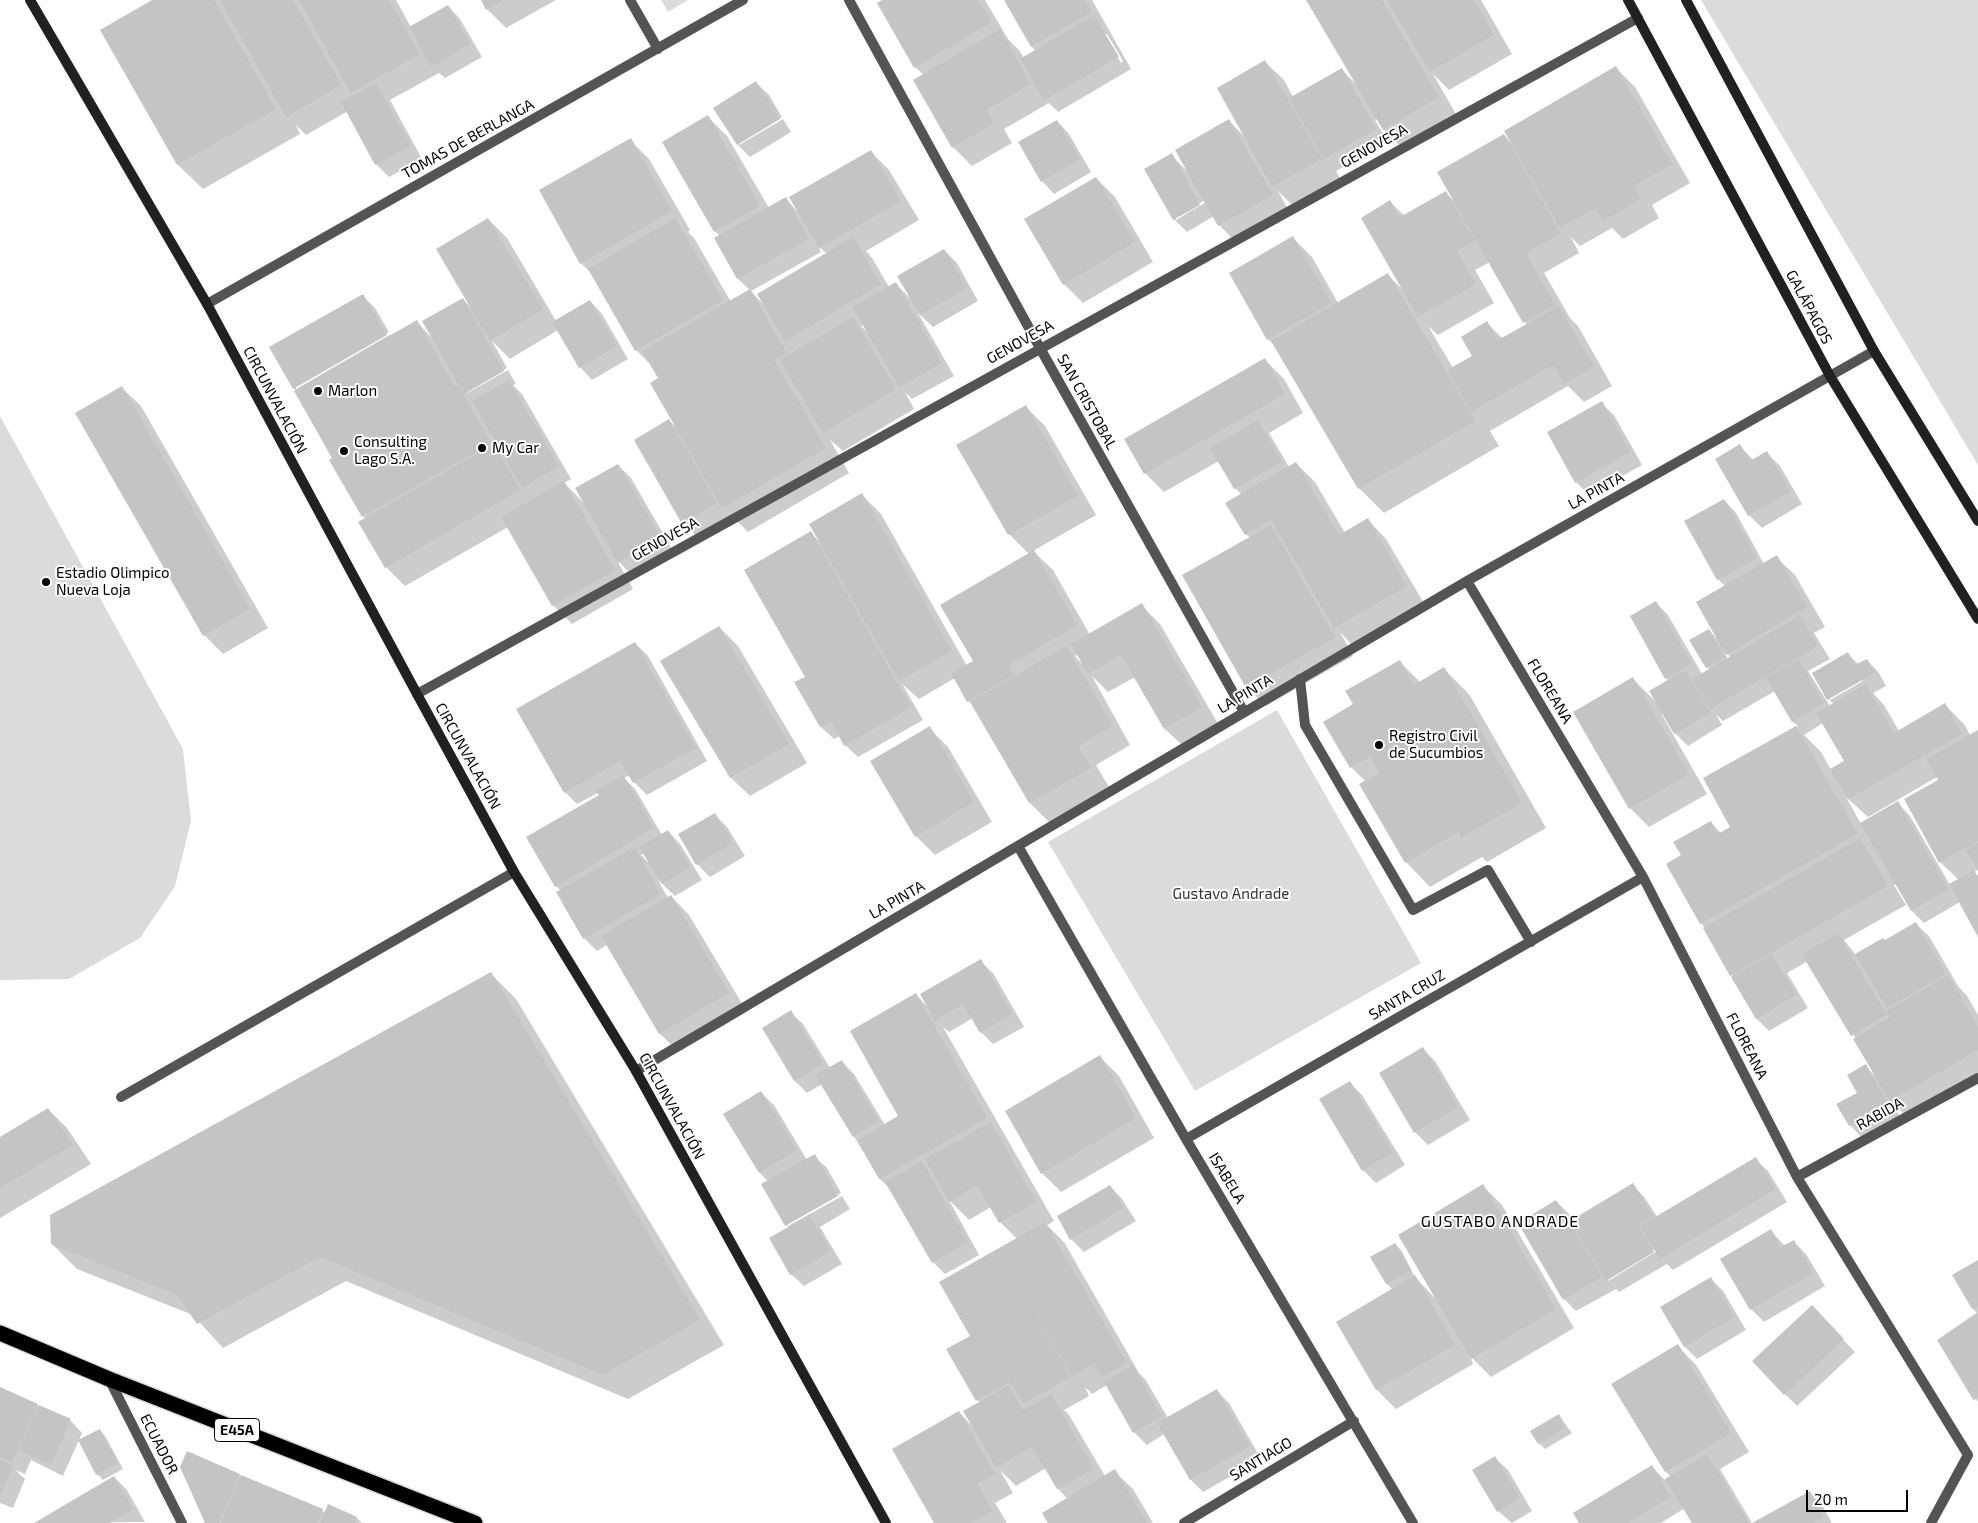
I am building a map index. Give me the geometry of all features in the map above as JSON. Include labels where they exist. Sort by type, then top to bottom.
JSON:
[{"type":"highway","name":"E45A","points":[[0,1333],[109,1379],[475,1523]]},
{"type":"main road","name":"CIRCUNVALACIÓN","points":[[30,0],[207,304],[416,694],[514,872],[636,1071],[886,1523]]},
{"type":"main road","name":"GALÁPAGOS","points":[[1628,0],[1830,376],[1978,619]]},
{"type":"main road","points":[[1686,0],[1874,351],[1978,521]]},
{"type":"street","points":[[630,0],[658,49]]},
{"type":"street","name":"TOMAS DE BERLANGA","points":[[207,304],[743,0]]},
{"type":"street","name":"SAN CRISTOBAL","points":[[848,0],[1244,712]]},
{"type":"street","name":"GENOVESA","points":[[416,694],[1638,18]]},
{"type":"street","name":"LA PINTA","points":[[636,1071],[1467,580],[1874,351]]},
{"type":"street","name":"FLOREANA","points":[[1467,580],[1643,877],[1797,1177],[1968,1455],[1931,1523]]},
{"type":"street","points":[[1300,679],[1305,725],[1413,910],[1488,870],[1531,942]]},
{"type":"street","name":"ISABELA","points":[[1018,846],[1186,1139],[1413,1523]]},
{"type":"street","points":[[121,1097],[514,872]]},
{"type":"street","name":"SANTA CRUZ","points":[[1186,1139],[1643,877]]},
{"type":"street","name":"RABIDA","points":[[1797,1177],[1978,1078]]},
{"type":"street","name":"ECUADOR","points":[[109,1379],[182,1523]]},
{"type":"street","name":"SANTIAGO","points":[[1184,1523],[1354,1421]]},
{"type":"green space","points":[[661,0],[688,0],[668,12]]},
{"type":"green space","points":[[1701,0],[1978,0],[1978,465]]},
{"type":"green space","name":"Estadio Olimpico Nueva Loja","points":[[0,416],[183,749],[191,821],[175,886],[140,938],[69,979],[0,980]]},
{"type":"green space","name":"Gustavo Andrade","points":[[1277,710],[1421,963],[1195,1091],[1048,842]]},
{"type":"building","points":[[152,0],[214,0],[276,109],[177,165],[100,30]]},
{"type":"building","points":[[220,0],[293,0],[341,85],[286,117]]},
{"type":"building","points":[[299,0],[389,0],[420,54],[351,93]]},
{"type":"building","points":[[481,0],[504,0],[486,10]]},
{"type":"building","points":[[882,0],[978,0],[992,22],[914,68],[877,3]]},
{"type":"building","points":[[1004,0],[1085,0],[1092,12],[1031,47]]},
{"type":"building","points":[[1306,0],[1382,0],[1439,97],[1383,130]]},
{"type":"building","points":[[1387,0],[1474,0],[1494,35],[1430,72]]},
{"type":"building","points":[[448,5],[470,44],[431,67],[409,27]]},
{"type":"building","points":[[1094,15],[1119,57],[1044,100],[1020,59]]},
{"type":"building","points":[[1000,29],[1031,84],[986,110],[994,123],[952,148],[913,80]]},
{"type":"building","points":[[1265,60],[1322,159],[1272,187],[1217,88]]},
{"type":"building","points":[[1616,66],[1672,164],[1634,186],[1641,199],[1603,221],[1596,208],[1560,228],[1504,131]]},
{"type":"building","points":[[1342,68],[1376,129],[1324,159],[1289,98]]},
{"type":"building","points":[[756,81],[780,119],[737,145],[713,108]]},
{"type":"building","points":[[376,83],[411,146],[375,165],[341,102]]},
{"type":"building","points":[[708,115],[760,206],[714,232],[662,142]]},
{"type":"building","points":[[1229,119],[1273,195],[1218,226],[1175,150]]},
{"type":"building","points":[[1057,120],[1080,159],[1041,182],[1018,142]]},
{"type":"building","points":[[1504,134],[1561,234],[1526,253],[1555,305],[1523,323],[1437,172]]},
{"type":"building","points":[[631,138],[672,211],[580,264],[539,190]]},
{"type":"building","points":[[871,150],[901,201],[819,248],[789,197]]},
{"type":"building","points":[[1172,153],[1200,205],[1173,220],[1144,169]]},
{"type":"building","points":[[1096,177],[1135,242],[1063,285],[1024,219]]},
{"type":"building","points":[[1446,191],[1475,241],[1457,251],[1476,284],[1418,317],[1361,218],[1390,200],[1400,217]]},
{"type":"building","points":[[786,197],[809,239],[737,279],[714,238]]},
{"type":"building","points":[[488,218],[543,309],[490,341],[436,249]]},
{"type":"building","points":[[675,218],[723,300],[635,351],[588,269]]},
{"type":"building","points":[[1293,236],[1331,303],[1267,340],[1229,273]]},
{"type":"building","points":[[853,237],[881,284],[785,341],[757,294]]},
{"type":"building","points":[[944,249],[967,288],[920,315],[897,276]]},
{"type":"building","points":[[1388,273],[1475,421],[1358,489],[1271,341]]},
{"type":"building","points":[[896,282],[942,363],[899,387],[852,307]]},
{"type":"building","points":[[750,289],[787,353],[774,360],[826,448],[722,508],[650,383],[658,378],[642,351]]},
{"type":"building","points":[[363,294],[387,335],[293,389],[269,347]]},
{"type":"building","points":[[463,298],[504,371],[464,394],[422,321]]},
{"type":"building","points":[[590,300],[617,346],[579,368],[552,322]]},
{"type":"building","points":[[1559,306],[1594,367],[1564,384],[1553,365],[1471,412],[1447,370],[1472,356],[1461,337],[1487,321],[1498,340]]},
{"type":"building","points":[[853,317],[896,389],[823,433],[780,360]]},
{"type":"building","points":[[417,320],[455,387],[458,385],[491,443],[362,517],[329,460],[332,458],[294,391]]},
{"type":"building","points":[[1265,358],[1285,394],[1144,474],[1124,439]]},
{"type":"building","points":[[509,380],[559,466],[522,488],[472,401]]},
{"type":"building","points":[[122,386],[250,609],[203,636],[75,413]]},
{"type":"building","points":[[1602,401],[1630,452],[1575,483],[1547,432]]},
{"type":"building","points":[[1026,405],[1078,496],[1008,535],[956,445]]},
{"type":"building","points":[[669,419],[717,503],[682,524],[634,440]]},
{"type":"building","points":[[1258,420],[1282,462],[1234,489],[1210,448]]},
{"type":"building","points":[[494,444],[520,490],[385,568],[358,522]]},
{"type":"building","points":[[1740,444],[1750,461],[1767,451],[1790,492],[1748,516],[1715,459]]},
{"type":"building","points":[[1296,462],[1339,535],[1368,518],[1407,586],[1334,628],[1271,520],[1245,535],[1225,503]]},
{"type":"building","points":[[618,464],[661,538],[618,563],[575,488]]},
{"type":"building","points":[[564,481],[615,570],[552,606],[501,517]]},
{"type":"building","points":[[862,493],[952,651],[899,681],[809,524]]},
{"type":"building","points":[[1724,499],[1757,558],[1717,580],[1684,521]]},
{"type":"building","points":[[1271,525],[1335,637],[1246,688],[1182,575]]},
{"type":"building","points":[[811,531],[911,707],[844,746],[831,721],[820,727],[794,682],[805,677],[744,570]]},
{"type":"building","points":[[1034,550],[1077,625],[1009,665],[1014,675],[967,702],[951,673],[973,661],[940,605]]},
{"type":"building","points":[[1777,555],[1807,607],[1726,655],[1696,602]]},
{"type":"building","points":[[1656,601],[1692,664],[1665,679],[1630,616]]},
{"type":"building","points":[[1142,603],[1202,707],[1164,729],[1121,655],[1088,674],[1071,644]]},
{"type":"building","points":[[1800,615],[1818,646],[1710,709],[1692,679]]},
{"type":"building","points":[[719,626],[789,744],[730,778],[660,661]]},
{"type":"building","points":[[1709,629],[1725,657],[1706,668],[1689,640]]},
{"type":"building","points":[[635,642],[696,748],[633,783],[620,761],[564,793],[516,709]]},
{"type":"building","points":[[1066,646],[1113,726],[1078,746],[1091,768],[1029,803],[970,702]]},
{"type":"building","points":[[1848,652],[1855,665],[1867,659],[1875,673],[1827,700],[1812,673]]},
{"type":"building","points":[[1798,659],[1824,703],[1792,722],[1766,678]]},
{"type":"building","points":[[1400,660],[1414,685],[1444,667],[1522,803],[1461,838],[1458,832],[1405,863],[1359,784],[1379,773],[1370,757],[1350,768],[1323,722],[1353,704],[1345,691]]},
{"type":"building","points":[[1685,670],[1711,713],[1674,734],[1649,691]]},
{"type":"building","points":[[1633,677],[1689,774],[1629,809],[1573,712]]},
{"type":"building","points":[[1866,684],[1894,733],[1945,703],[1962,734],[1848,799],[1830,769],[1844,761],[1816,713]]},
{"type":"building","points":[[930,726],[974,802],[915,837],[870,761]]},
{"type":"building","points":[[1796,726],[1858,834],[1700,924],[1666,864],[1681,855],[1673,842],[1711,821],[1718,834],[1730,827],[1703,778]]},
{"type":"building","points":[[1978,730],[1978,841],[1939,863],[1904,799],[1938,780],[1926,759]]},
{"type":"building","points":[[623,775],[654,828],[555,887],[526,837],[599,795],[596,791]]},
{"type":"building","points":[[1898,801],[1948,889],[1911,911],[1860,823]]},
{"type":"building","points":[[715,813],[733,843],[696,865],[678,834]]},
{"type":"building","points":[[668,830],[690,867],[662,884],[639,847]]},
{"type":"building","points":[[1860,838],[1888,886],[1730,976],[1703,928]]},
{"type":"building","points":[[1978,842],[1978,870],[1966,849]]},
{"type":"building","points":[[635,847],[661,894],[583,939],[556,892]]},
{"type":"building","points":[[1974,870],[1978,877],[1978,937],[1949,884]]},
{"type":"building","points":[[671,895],[729,993],[659,1034],[601,936]]},
{"type":"building","points":[[1916,922],[1946,974],[1887,1008],[1855,954],[1883,938],[1885,940]]},
{"type":"building","points":[[1838,933],[1887,1015],[1851,1036],[1802,955]]},
{"type":"building","points":[[1772,954],[1796,995],[1756,1019],[1731,977]]},
{"type":"building","points":[[981,959],[1012,1014],[980,1033],[963,1004],[935,1021],[920,994]]},
{"type":"building","points":[[491,972],[700,1320],[603,1375],[320,1257],[197,1324],[177,1295],[51,1244],[50,1215]]},
{"type":"building","points":[[1948,975],[1978,1027],[1978,1050],[1890,1101],[1853,1039],[1890,1017],[1886,1011]]},
{"type":"building","points":[[916,993],[987,1118],[879,1179],[857,1140],[898,1116],[850,1031]]},
{"type":"building","points":[[791,1010],[823,1064],[794,1081],[762,1028]]},
{"type":"building","points":[[1423,1047],[1458,1107],[1414,1133],[1379,1073]]},
{"type":"building","points":[[1100,1055],[1136,1118],[1041,1174],[1005,1111]]},
{"type":"building","points":[[842,1060],[879,1121],[853,1137],[815,1075]]},
{"type":"building","points":[[1866,1064],[1888,1104],[1849,1126],[1836,1104],[1857,1093],[1847,1075]]},
{"type":"building","points":[[1350,1081],[1393,1152],[1362,1171],[1319,1099]]},
{"type":"building","points":[[761,1091],[797,1150],[759,1173],[723,1114]]},
{"type":"building","points":[[48,1108],[73,1145],[0,1188],[0,1137]]},
{"type":"building","points":[[991,1122],[1036,1202],[999,1223],[977,1185],[949,1202],[925,1159]]},
{"type":"building","points":[[815,1154],[838,1196],[785,1226],[761,1184]]},
{"type":"building","points":[[1756,1157],[1775,1189],[1660,1259],[1640,1226]]},
{"type":"building","points":[[922,1161],[968,1242],[932,1263],[885,1182]]},
{"type":"building","points":[[1633,1183],[1653,1216],[1638,1225],[1654,1252],[1606,1281],[1570,1221]]},
{"type":"building","points":[[1483,1184],[1556,1309],[1471,1359],[1398,1235]]},
{"type":"building","points":[[1110,1185],[1124,1208],[1070,1240],[1057,1216]]},
{"type":"building","points":[[1556,1200],[1602,1277],[1563,1300],[1518,1223]]},
{"type":"building","points":[[809,1215],[831,1251],[790,1275],[769,1238]]},
{"type":"building","points":[[1045,1222],[1127,1363],[1102,1377],[1094,1363],[1072,1376],[1019,1284],[1071,1377],[1023,1404],[1010,1382],[976,1401],[946,1349],[970,1336],[939,1282]]},
{"type":"building","points":[[1771,1229],[1781,1247],[1794,1240],[1813,1273],[1750,1310],[1720,1259]]},
{"type":"building","points":[[1395,1243],[1411,1271],[1386,1284],[1370,1257]]},
{"type":"building","points":[[1978,1260],[1978,1306],[1972,1309],[1952,1275]]},
{"type":"building","points":[[1415,1275],[1455,1345],[1376,1390],[1336,1322]]},
{"type":"building","points":[[1711,1277],[1734,1317],[1684,1347],[1660,1307]]},
{"type":"building","points":[[1812,1305],[1844,1339],[1784,1395],[1752,1361]]},
{"type":"building","points":[[1978,1312],[1978,1396],[1974,1401],[1937,1340]]},
{"type":"building","points":[[1678,1344],[1731,1433],[1665,1472],[1611,1384]]},
{"type":"building","points":[[1133,1365],[1162,1416],[1133,1433],[1104,1382]]},
{"type":"building","points":[[1009,1385],[1023,1410],[1051,1394],[1094,1469],[1057,1489],[1032,1447],[996,1467],[963,1411]]},
{"type":"building","points":[[0,1387],[38,1404],[12,1462],[0,1457]]},
{"type":"building","points":[[1217,1389],[1250,1446],[1190,1480],[1157,1423]]},
{"type":"building","points":[[39,1405],[71,1419],[51,1465],[19,1450]]},
{"type":"building","points":[[959,1411],[995,1474],[977,1484],[993,1511],[971,1523],[934,1523],[892,1449]]},
{"type":"building","points":[[1559,1414],[1566,1427],[1538,1444],[1530,1431]]},
{"type":"building","points":[[100,1429],[118,1463],[96,1475],[78,1440]]},
{"type":"building","points":[[187,1451],[240,1474],[219,1523],[205,1523],[180,1467]]},
{"type":"building","points":[[1707,1454],[1747,1523],[1692,1523],[1665,1479]]},
{"type":"building","points":[[1495,1456],[1520,1498],[1497,1512],[1472,1470]]},
{"type":"building","points":[[0,1460],[13,1466],[0,1496]]},
{"type":"building","points":[[1652,1465],[1671,1497],[1627,1523],[1579,1523],[1573,1513]]},
{"type":"building","points":[[1115,1469],[1147,1523],[1048,1523],[1042,1513]]},
{"type":"building","points":[[241,1475],[323,1509],[317,1523],[221,1523]]},
{"type":"building","points":[[114,1476],[133,1509],[110,1523],[34,1523]]},
{"type":"building","points":[[1810,1491],[1824,1517],[1812,1523],[1752,1523]]},
{"type":"building","points":[[328,1504],[357,1517],[355,1523],[320,1523]]},
{"type":"place","name":"Marlon","points":[[318,391]]},
{"type":"place","name":"My Car","points":[[482,448]]},
{"type":"place","name":"Consulting Lago S.A.","points":[[344,451]]},
{"type":"place","name":"Estadio Olimpico Nueva Loja","points":[[46,582]]},
{"type":"place","name":"Registro Civil de Sucumbios","points":[[1379,745]]},
{"type":"district","name":"GUSTABO ANDRADE","points":[[1500,1222]]}]
